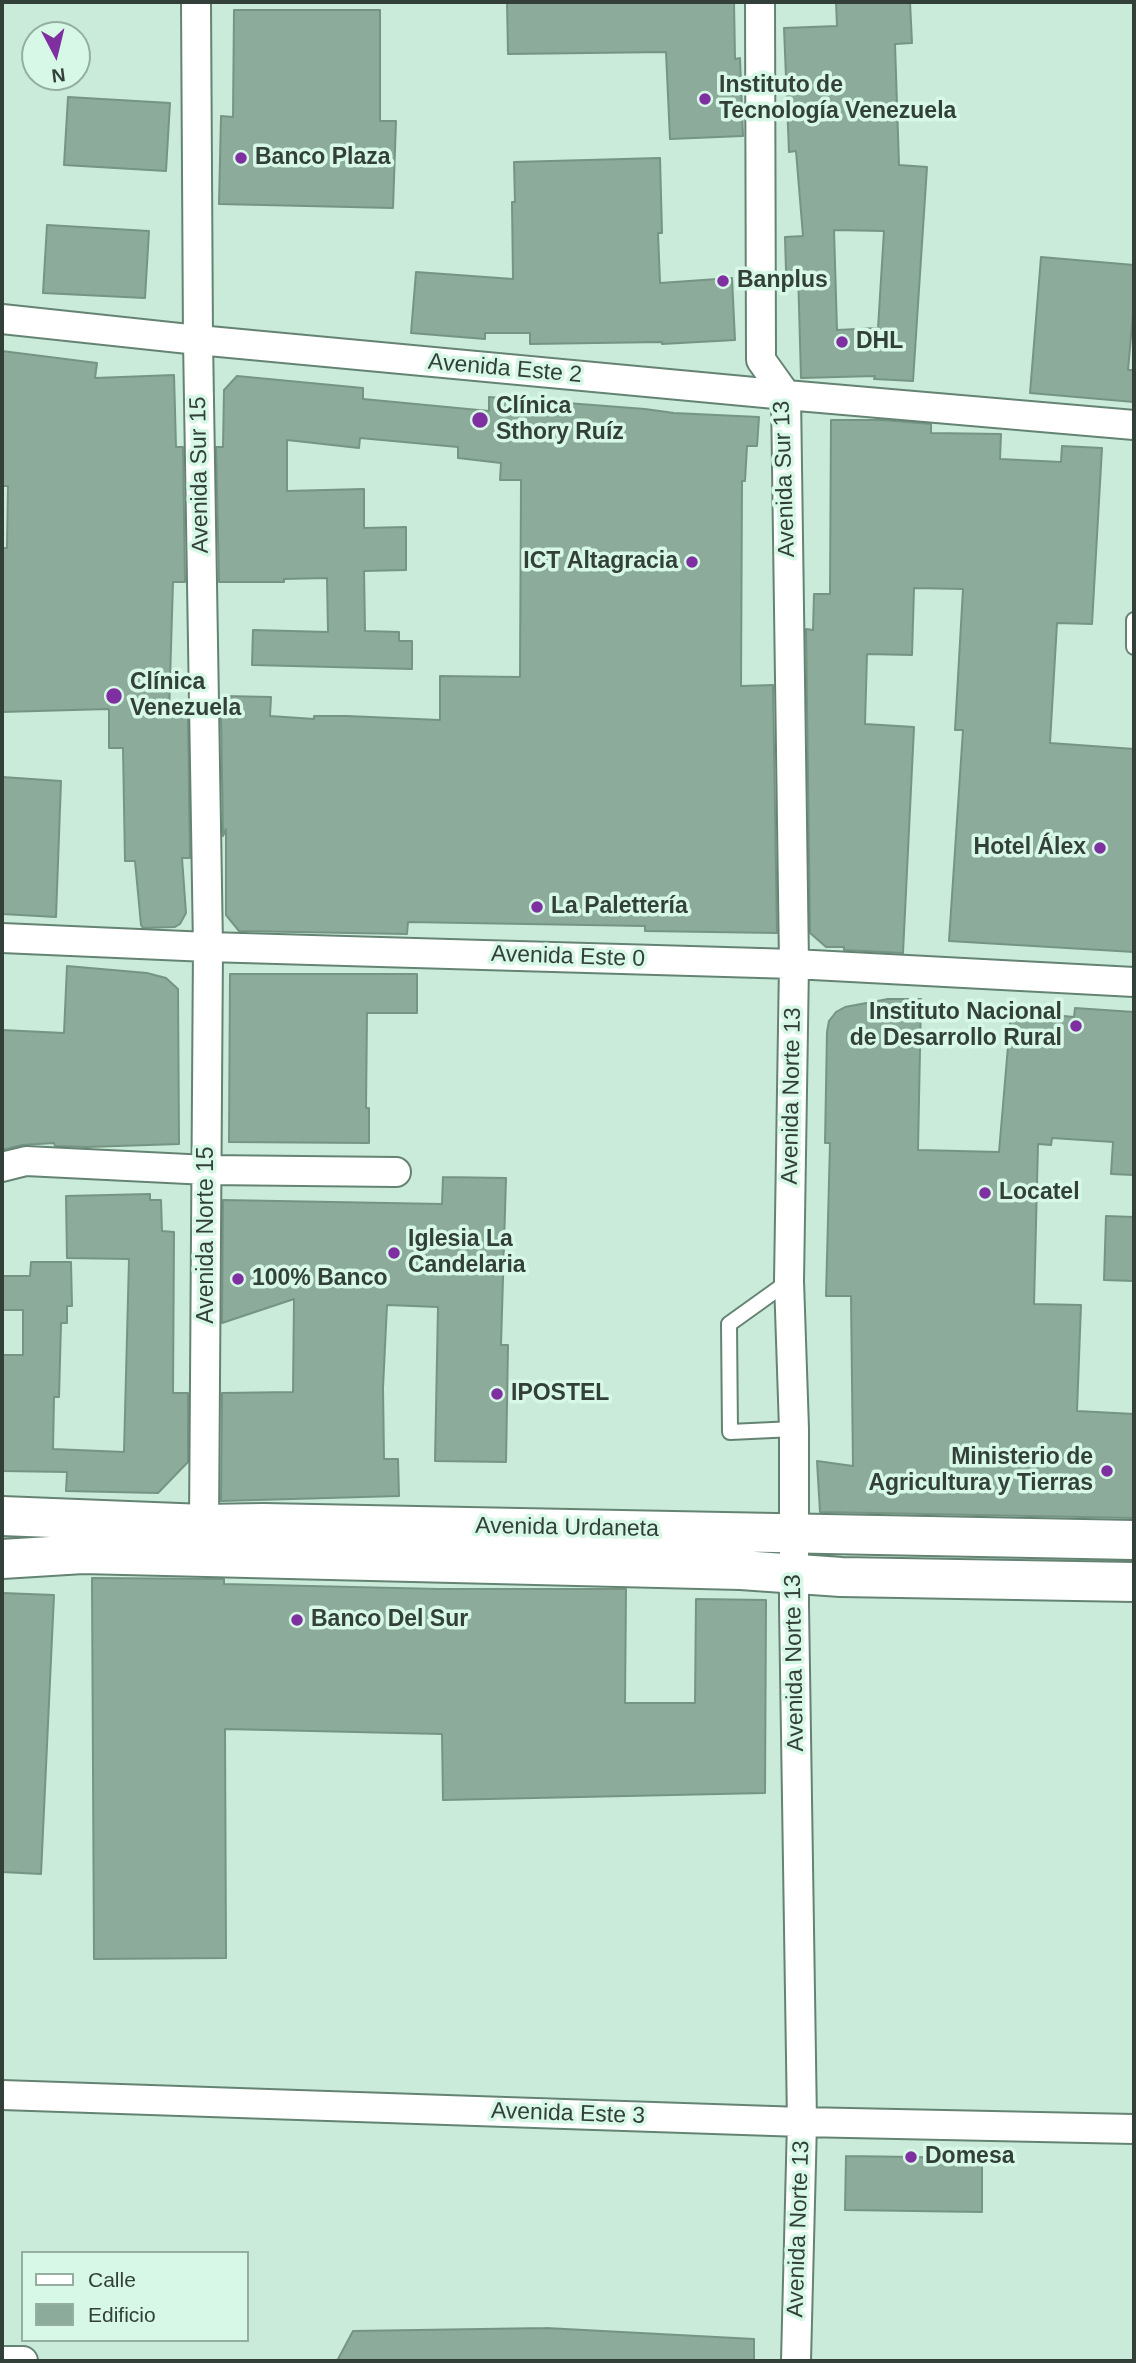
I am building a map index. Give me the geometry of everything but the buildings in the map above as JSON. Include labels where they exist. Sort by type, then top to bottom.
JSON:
[{"type":"main road","points":[[2,1516],[82,1536]]},
{"type":"main road","name":"Avenida Urdaneta","points":[[2,1559],[82,1536],[204,1524],[263,1523],[1134,1540]]},
{"type":"main road","name":"Avenida Urdaneta","points":[[82,1536],[794,1574],[1134,1582]]},
{"type":"main road","points":[[2,1548],[82,1536]]},
{"type":"street","name":"Avenida Sur 15","points":[[196,2],[198,340],[208,947]]},
{"type":"street","name":"Avenida Sur 13","points":[[760,2],[761,360],[786,395],[793,964]]},
{"type":"street","name":"Avenida Este 2","points":[[2,319],[198,340],[1134,425]]},
{"type":"street","name":"Avenida Este 0","points":[[2,938],[208,947],[793,964],[1134,982]]},
{"type":"street","name":"Avenida Norte 15","points":[[204,1524],[208,947]]},
{"type":"street","name":"Avenida Norte 13","points":[[793,964],[789,1281],[794,1429],[802,2122],[796,2361]]},
{"type":"street","points":[[2,1167],[26,1161],[208,1170],[396,1172]]},
{"type":"street","name":"Avenida Urdaneta","points":[[2,1504],[82,1536]]},
{"type":"street","name":"Avenida Este 3","points":[[2,2095],[802,2122],[1134,2129]]},
{"type":"street","points":[[2,2361],[23,2361]]},
{"type":"lane","points":[[1134,620],[1134,647]]},
{"type":"lane","points":[[789,1281],[729,1324],[730,1432],[794,1429]]},
{"type":"place","name":"Instituto de Tecnología Venezuela","points":[[705,99]]},
{"type":"place","name":"Banco Plaza","points":[[241,158]]},
{"type":"place","name":"Banplus","points":[[723,281]]},
{"type":"place","name":"DHL","points":[[842,342]]},
{"type":"place","name":"Clínica Sthory Ruíz","points":[[480,420]]},
{"type":"place","name":"ICT Altagracia","points":[[692,562]]},
{"type":"place","name":"Clínica Venezuela","points":[[114,696]]},
{"type":"place","name":"Hotel Álex","points":[[1100,848]]},
{"type":"place","name":"La Palettería","points":[[537,907]]},
{"type":"place","name":"Instituto Nacional de Desarrollo Rural","points":[[1076,1026]]},
{"type":"place","name":"Locatel","points":[[985,1193]]},
{"type":"place","name":"Iglesia La Candelaria","points":[[394,1253]]},
{"type":"place","name":"100% Banco","points":[[238,1279]]},
{"type":"place","name":"IPOSTEL","points":[[497,1394]]},
{"type":"place","name":"Ministerio de Agricultura y Tierras","points":[[1107,1471]]},
{"type":"place","name":"Banco Del Sur","points":[[297,1620]]},
{"type":"place","name":"Domesa","points":[[911,2157]]}]
